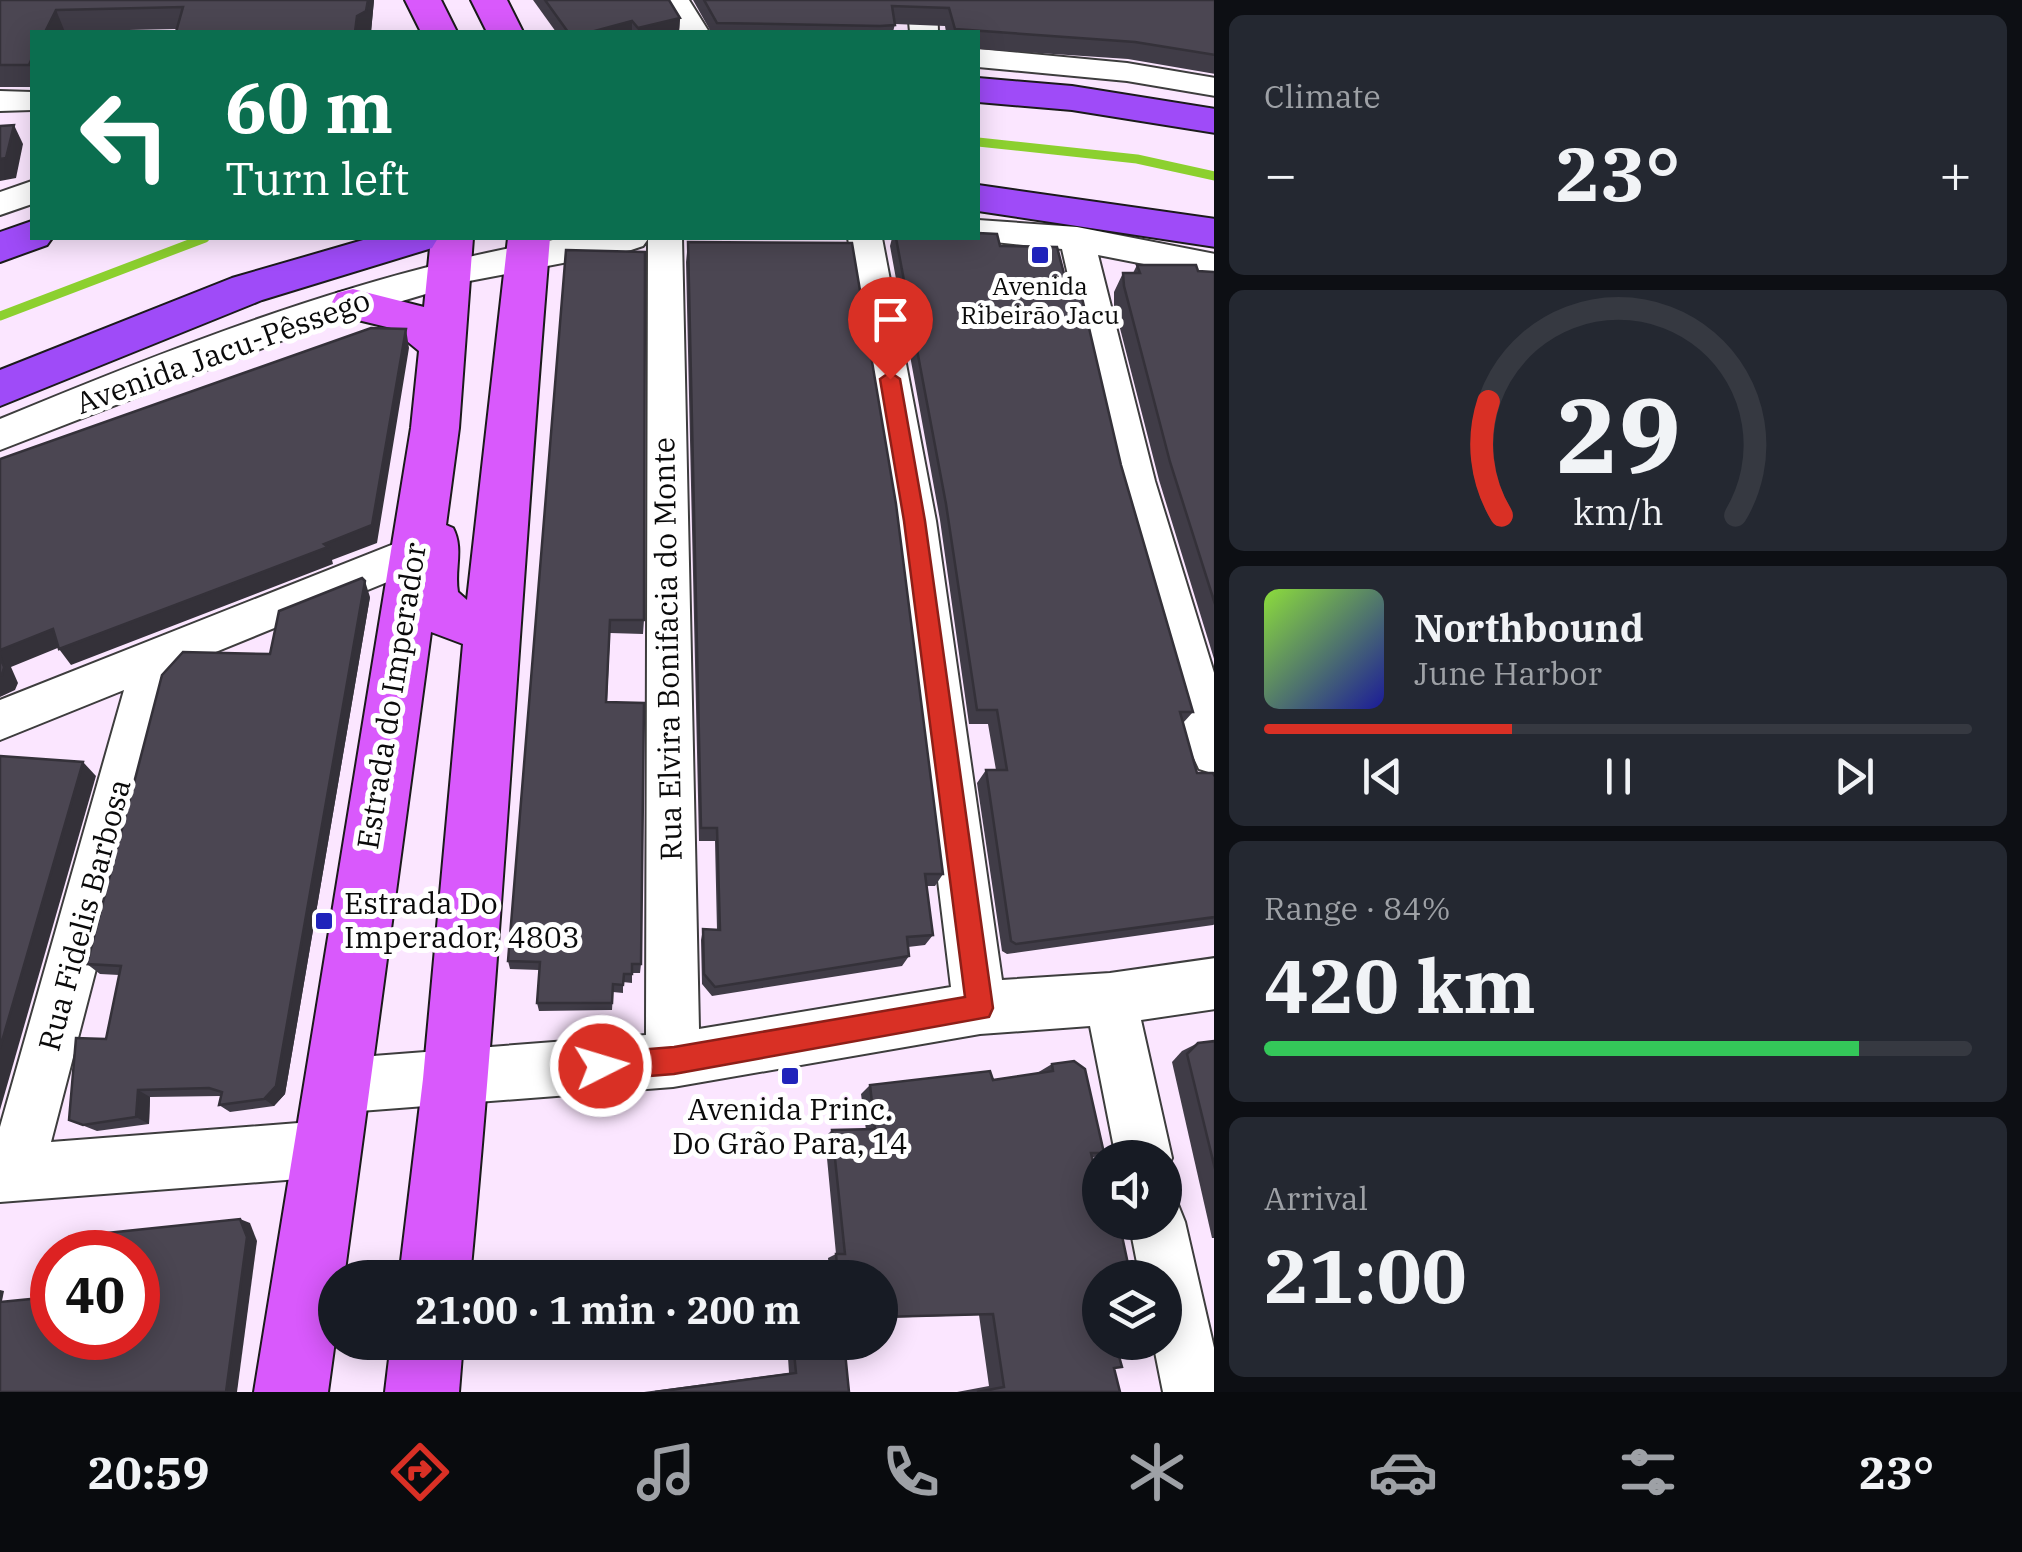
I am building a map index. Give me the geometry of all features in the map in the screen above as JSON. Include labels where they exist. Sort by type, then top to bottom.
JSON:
[{"type":"highway","points":[[980,90],[1072,98],[1214,121]]},
{"type":"highway","points":[[980,198],[1214,233]]},
{"type":"highway","points":[[0,248],[30,236]]},
{"type":"highway","name":"Avenida Jacu-Pêssego","points":[[0,388],[247,289],[439,250]]},
{"type":"main road","points":[[423,0],[438,30]]},
{"type":"main road","points":[[489,0],[504,30]]},
{"type":"main road","points":[[436,1260],[456,1079],[491,626],[528,246]]},
{"type":"main road","name":"Estrada do Imperador","points":[[290,1392],[434,428],[441,347],[439,250]]},
{"type":"main road","points":[[353,304],[405,316],[441,347],[456,379],[457,395],[430,581],[434,603],[456,621],[491,626]]},
{"type":"main road","points":[[422,1392],[425,1360]]},
{"type":"street","points":[[674,0],[693,30]]},
{"type":"street","points":[[922,11],[958,2]]},
{"type":"street","points":[[980,58],[1128,72],[1214,88]]},
{"type":"street","points":[[0,101],[30,101]]},
{"type":"street","points":[[0,204],[30,193]]},
{"type":"street","points":[[980,232],[1077,240],[1214,266]]},
{"type":"street","points":[[439,250],[605,240]]},
{"type":"street","name":"Rua Elvira Bonifacia do Monte","points":[[664,240],[674,1060]]},
{"type":"street","points":[[865,240],[915,521],[980,1008]]},
{"type":"street","points":[[1077,240],[1135,481],[1214,754]]},
{"type":"street","name":"Avenida Jacu-Pêssego","points":[[0,435],[182,364],[353,304],[439,250]]},
{"type":"street","points":[[0,720],[414,553]]},
{"type":"street","name":"Rua Fidelis Barbosa","points":[[7,1173],[155,657]]},
{"type":"street","points":[[334,1086],[674,1060],[980,1008],[1110,999],[1214,983]]},
{"type":"street","points":[[1110,999],[1140,1140]]},
{"type":"street","points":[[7,1173],[324,1149]]},
{"type":"street","points":[[1161,1240],[1193,1392]]},
{"type":"building","points":[[0,0],[368,0],[366,11],[357,16],[355,30],[177,30],[183,7],[56,10],[46,30],[30,30],[29,65],[0,65]]},
{"type":"building","points":[[545,0],[669,0],[680,18],[638,28],[632,21],[598,30],[567,30]]},
{"type":"building","points":[[704,0],[1214,0],[1214,55],[1135,42],[955,29],[949,8],[892,6],[895,25],[880,26],[717,23]]},
{"type":"building","points":[[14,125],[6,158],[0,159],[0,126]]},
{"type":"building","points":[[980,233],[997,234],[1000,246],[1057,247],[1067,285],[1079,285],[1121,465],[1193,712],[1180,712],[1197,773],[1214,775],[1214,917],[1016,944],[1011,941],[986,770],[1007,770],[997,710],[977,710],[946,504],[896,240],[980,240]]},
{"type":"building","points":[[688,242],[852,243],[896,504],[943,874],[925,874],[933,935],[907,937],[909,956],[715,987],[704,974],[703,929],[720,930],[717,828],[701,828]]},
{"type":"building","points":[[566,250],[645,252],[644,620],[610,620],[606,702],[644,703],[641,964],[632,964],[632,974],[624,974],[623,985],[613,984],[612,1003],[537,1003],[540,962],[508,961]]},
{"type":"building","points":[[1137,265],[1196,265],[1198,271],[1214,272],[1214,601],[1170,462],[1124,286],[1123,273],[1140,273]]},
{"type":"building","points":[[371,328],[406,329],[372,525],[324,544],[328,547],[59,649],[53,629],[0,650],[0,459]]},
{"type":"building","points":[[362,578],[365,581],[276,1086],[264,1099],[219,1105],[222,1092],[209,1088],[138,1090],[136,1117],[83,1125],[69,1120],[76,1038],[106,1039],[121,966],[87,964],[162,675],[183,652],[270,654],[279,611]]},
{"type":"building","points":[[0,756],[83,762],[0,1048]]},
{"type":"building","points":[[1214,1041],[1214,1165],[1187,1054],[1198,1043]]},
{"type":"building","points":[[1074,1061],[1085,1069],[1101,1140],[1082,1140],[1082,1240],[1123,1240],[1127,1260],[1082,1260],[1082,1360],[1120,1360],[1122,1367],[1114,1368],[1120,1392],[977,1392],[1004,1387],[993,1314],[898,1317],[898,1260],[836,1260],[836,1254],[845,1254],[832,1130],[875,1129],[870,1085],[990,1071],[993,1080],[1053,1071],[1052,1064]]},
{"type":"building","points":[[240,1219],[247,1237],[226,1392],[0,1392],[0,1302],[30,1299],[30,1360],[160,1360],[160,1230],[136,1230]]},
{"type":"building","points":[[795,1360],[846,1360],[849,1392],[655,1392],[796,1373]]},
{"type":"waterway","points":[[980,142],[1137,159],[1214,176]]},
{"type":"waterway","points":[[0,316],[200,240]]},
{"type":"place","name":"Avenida Ribeirão Jacu","points":[[1040,255]]},
{"type":"place","name":"Estrada Do Imperador, 4803","points":[[324,921]]},
{"type":"place","name":"Avenida Princ. Do Grão Para, 14","points":[[790,1076]]},
{"type":"route","points":[[601,1066],[674,1060],[980,1008],[915,521],[890,379]]}]
